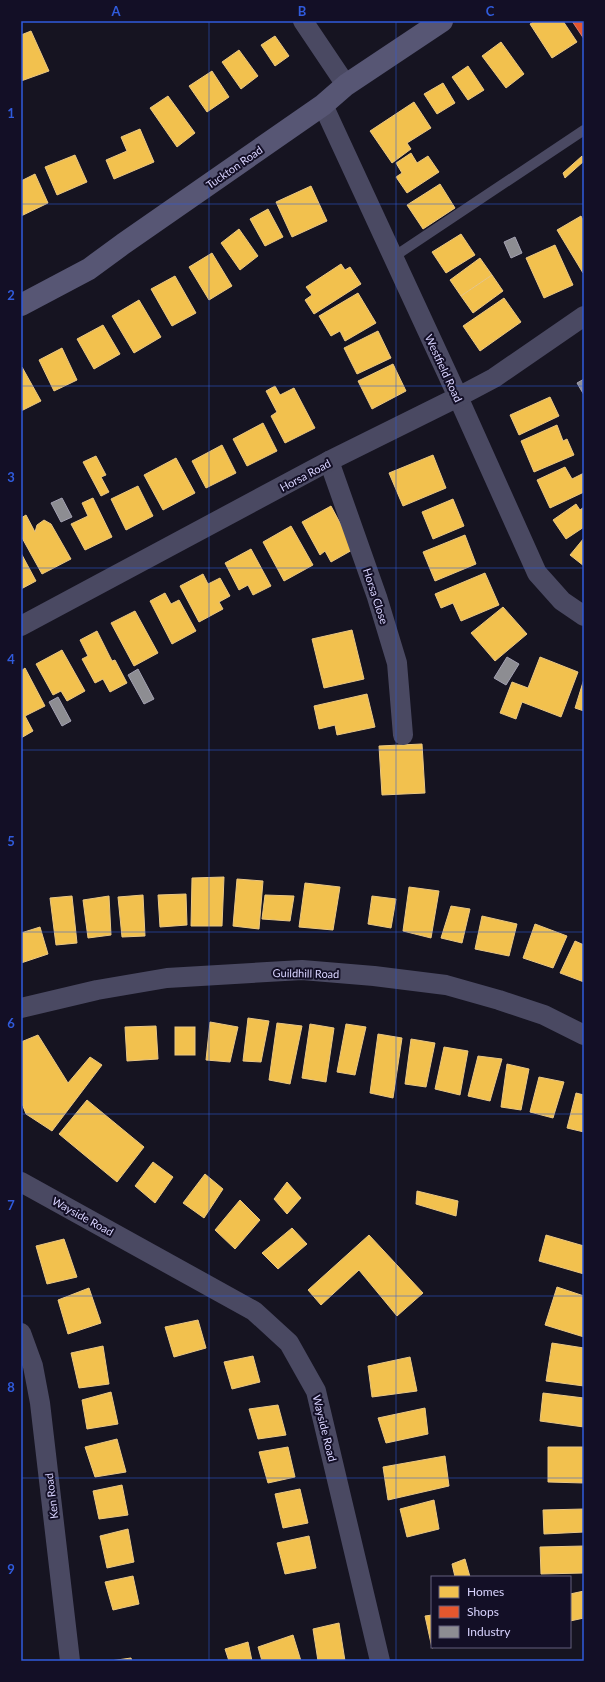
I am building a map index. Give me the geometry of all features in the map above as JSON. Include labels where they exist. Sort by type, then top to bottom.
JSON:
[{"type":"street","points":[[303,21],[346,85]]},
{"type":"street","name":"Tuckton Road","points":[[21,305],[89,270],[122,244],[323,105],[346,85],[442,21]]},
{"type":"street","name":"Westfield Road","points":[[323,105],[392,258],[458,397],[537,573],[562,601],[584,616]]},
{"type":"street","name":"Horsa Road","points":[[21,626],[329,462],[494,378],[584,316]]},
{"type":"street","name":"Horsa Close","points":[[329,462],[377,597],[397,664],[403,735]]},
{"type":"street","name":"Guildhill Road","points":[[21,1008],[97,990],[167,978],[302,970],[374,976],[446,986],[499,1000],[544,1015],[584,1035]]},
{"type":"street","name":"Wayside Road","points":[[21,1182],[254,1311],[289,1343],[316,1391],[380,1661]]},
{"type":"street","name":"Ken Road","points":[[21,1333],[33,1366],[40,1403],[70,1661]]},
{"type":"lane","points":[[392,258],[584,130]]},
{"type":"building: Homes","points":[[535,21],[563,21],[577,42],[552,58],[530,24]]},
{"type":"building: Homes","points":[[31,31],[49,71],[21,81],[21,35]]},
{"type":"building: Homes","points":[[275,36],[289,56],[275,66],[261,45]]},
{"type":"building: Homes","points":[[501,42],[524,74],[506,88],[482,56]]},
{"type":"building: Homes","points":[[239,50],[258,76],[241,89],[222,62]]},
{"type":"building: Homes","points":[[468,66],[484,90],[468,100],[452,77]]},
{"type":"building: Homes","points":[[212,71],[229,97],[207,112],[189,86]]},
{"type":"building: Homes","points":[[443,83],[455,103],[437,114],[424,94]]},
{"type":"building: Homes","points":[[168,96],[195,133],[177,147],[150,108]]},
{"type":"building: Homes","points":[[414,102],[431,128],[407,143],[411,149],[392,163],[370,131]]},
{"type":"building: Homes","points":[[140,129],[154,162],[114,179],[106,160],[127,151],[121,137]]},
{"type":"building: Homes","points":[[411,153],[417,163],[428,156],[439,172],[407,193],[396,177],[402,173],[396,163]]},
{"type":"building: Homes","points":[[75,155],[87,182],[57,195],[45,167]]},
{"type":"building: Homes","points":[[582,156],[584,161],[565,178],[563,173]]},
{"type":"building: Homes","points":[[35,174],[48,203],[21,216],[21,181]]},
{"type":"building: Homes","points":[[440,184],[455,208],[423,229],[407,205]]},
{"type":"building: Homes","points":[[311,186],[327,221],[292,237],[276,202]]},
{"type":"building: Homes","points":[[268,209],[283,237],[265,246],[250,219]]},
{"type":"building: Homes","points":[[581,216],[584,222],[583,273],[557,230]]},
{"type":"building: Homes","points":[[239,229],[258,256],[240,270],[221,243]]},
{"type":"building: Homes","points":[[461,234],[475,255],[446,273],[432,252]]},
{"type":"building: Homes","points":[[555,245],[573,285],[544,298],[526,258]]},
{"type":"building: Homes","points":[[212,253],[232,286],[209,300],[189,267]]},
{"type":"building: Homes","points":[[480,258],[492,275],[461,296],[450,280]]},
{"type":"building: Homes","points":[[341,264],[345,270],[350,267],[361,284],[314,314],[305,300],[312,295],[306,287]]},
{"type":"building: Homes","points":[[492,275],[503,291],[473,313],[461,296]]},
{"type":"building: Homes","points":[[175,276],[196,313],[172,326],[151,289]]},
{"type":"building: Homes","points":[[358,293],[376,323],[345,341],[340,331],[331,336],[319,316]]},
{"type":"building: Homes","points":[[504,298],[521,322],[480,351],[463,326]]},
{"type":"building: Homes","points":[[139,300],[161,337],[134,353],[112,316]]},
{"type":"building: Homes","points":[[103,325],[120,354],[94,369],[77,339]]},
{"type":"building: Homes","points":[[378,331],[391,358],[357,374],[344,348]]},
{"type":"building: Homes","points":[[62,348],[77,380],[54,391],[39,360]]},
{"type":"building: Homes","points":[[393,364],[406,391],[372,409],[358,381]]},
{"type":"building: Homes","points":[[21,367],[41,401],[21,411]]},
{"type":"building: Homes","points":[[275,386],[280,395],[294,388],[315,428],[285,443],[271,416],[277,412],[266,391]]},
{"type":"building: Homes","points":[[550,397],[559,416],[519,435],[510,415]]},
{"type":"building: Homes","points":[[263,423],[277,451],[247,466],[233,439]]},
{"type":"building: Homes","points":[[557,425],[563,441],[567,439],[574,455],[534,472],[521,441]]},
{"type":"building: Homes","points":[[222,445],[236,473],[206,488],[192,461]]},
{"type":"building: Homes","points":[[433,455],[446,488],[403,506],[389,473]]},
{"type":"building: Homes","points":[[96,456],[106,475],[101,477],[109,492],[101,496],[83,462]]},
{"type":"building: Homes","points":[[176,458],[195,493],[163,510],[144,475]]},
{"type":"building: Homes","points":[[565,467],[572,479],[584,473],[584,492],[550,508],[537,480]]},
{"type":"building: Homes","points":[[138,486],[153,516],[126,530],[111,499]]},
{"type":"building: Homes","points":[[93,498],[112,537],[85,550],[71,524],[88,516],[82,503]]},
{"type":"building: Homes","points":[[453,499],[464,526],[433,539],[422,512]]},
{"type":"building: Homes","points":[[576,504],[580,510],[584,507],[584,527],[566,539],[553,520]]},
{"type":"building: Homes","points":[[331,506],[354,549],[331,562],[325,551],[320,555],[302,522]]},
{"type":"building: Homes","points":[[26,515],[35,532],[37,525],[44,520],[51,524],[71,559],[42,574],[21,536],[21,518]]},
{"type":"building: Homes","points":[[291,526],[313,565],[284,581],[263,542]]},
{"type":"building: Homes","points":[[465,535],[476,564],[435,581],[423,552]]},
{"type":"building: Homes","points":[[584,538],[584,566],[570,555]]},
{"type":"building: Homes","points":[[251,549],[271,586],[253,595],[248,585],[239,590],[225,563]]},
{"type":"building: Homes","points":[[21,553],[36,581],[21,589]]},
{"type":"building: Homes","points":[[485,573],[499,605],[461,621],[453,603],[441,608],[435,594]]},
{"type":"building: Homes","points":[[203,574],[208,584],[220,578],[230,596],[219,602],[223,609],[199,622],[180,586]]},
{"type":"building: Homes","points":[[165,593],[171,604],[179,600],[196,631],[172,644],[150,601]]},
{"type":"building: Homes","points":[[503,607],[527,634],[495,661],[471,633]]},
{"type":"building: Homes","points":[[135,611],[158,653],[134,666],[111,623]]},
{"type":"building: Homes","points":[[352,630],[364,679],[324,688],[312,639]]},
{"type":"building: Homes","points":[[97,631],[112,661],[115,660],[127,683],[110,692],[103,679],[95,683],[82,659],[88,656],[80,640]]},
{"type":"building: Homes","points":[[62,650],[85,691],[67,701],[61,691],[53,695],[36,664]]},
{"type":"building: Homes","points":[[540,657],[578,672],[561,717],[522,702],[516,719],[500,713],[512,682],[528,688]]},
{"type":"building: Homes","points":[[25,668],[45,706],[25,716],[33,731],[21,738],[21,671]]},
{"type":"building: Homes","points":[[584,679],[584,711],[575,708]]},
{"type":"building: Homes","points":[[367,694],[375,727],[337,735],[335,725],[319,729],[314,706]]},
{"type":"building: Homes","points":[[422,744],[425,793],[382,795],[379,746]]},
{"type":"building: Homes","points":[[224,877],[222,926],[191,926],[192,878]]},
{"type":"building: Homes","points":[[237,879],[263,881],[259,929],[233,926]]},
{"type":"building: Homes","points":[[305,883],[340,887],[333,930],[299,927]]},
{"type":"building: Homes","points":[[409,887],[439,891],[431,938],[403,931]]},
{"type":"building: Homes","points":[[186,894],[187,925],[160,927],[158,895]]},
{"type":"building: Homes","points":[[143,895],[145,936],[122,937],[118,897]]},
{"type":"building: Homes","points":[[265,895],[294,896],[290,921],[262,919]]},
{"type":"building: Homes","points":[[72,896],[77,943],[56,945],[50,898]]},
{"type":"building: Homes","points":[[109,896],[111,935],[88,938],[83,900]]},
{"type":"building: Homes","points":[[372,896],[396,899],[391,928],[368,924]]},
{"type":"building: Homes","points":[[451,906],[470,909],[462,943],[441,938]]},
{"type":"building: Homes","points":[[482,916],[517,924],[509,956],[475,949]]},
{"type":"building: Homes","points":[[535,924],[567,936],[553,968],[523,958]]},
{"type":"building: Homes","points":[[40,927],[48,954],[21,963],[21,933]]},
{"type":"building: Homes","points":[[575,941],[584,945],[584,982],[560,973]]},
{"type":"building: Homes","points":[[248,1018],[269,1021],[261,1062],[243,1061]]},
{"type":"building: Homes","points":[[210,1022],[238,1027],[230,1062],[206,1060]]},
{"type":"building: Homes","points":[[277,1023],[302,1026],[290,1084],[269,1080]]},
{"type":"building: Homes","points":[[310,1024],[334,1028],[326,1082],[302,1078]]},
{"type":"building: Homes","points":[[346,1024],[366,1027],[355,1075],[337,1072]]},
{"type":"building: Homes","points":[[156,1026],[158,1059],[127,1061],[125,1027]]},
{"type":"building: Homes","points":[[175,1027],[195,1027],[195,1055],[175,1055]]},
{"type":"building: Homes","points":[[378,1034],[402,1038],[393,1098],[370,1093]]},
{"type":"building: Homes","points":[[38,1035],[68,1083],[90,1057],[102,1065],[52,1131],[26,1114],[21,1101],[21,1042]]},
{"type":"building: Homes","points":[[411,1039],[435,1043],[426,1087],[405,1084]]},
{"type":"building: Homes","points":[[444,1047],[468,1051],[460,1095],[435,1089]]},
{"type":"building: Homes","points":[[478,1056],[502,1059],[490,1101],[468,1096]]},
{"type":"building: Homes","points":[[507,1064],[529,1069],[521,1110],[501,1107]]},
{"type":"building: Homes","points":[[539,1077],[564,1082],[553,1118],[530,1112]]},
{"type":"building: Homes","points":[[576,1093],[584,1095],[584,1132],[567,1128]]},
{"type":"building: Homes","points":[[87,1100],[144,1147],[117,1182],[59,1134]]},
{"type":"building: Homes","points":[[153,1162],[173,1177],[155,1203],[135,1186]]},
{"type":"building: Homes","points":[[205,1174],[223,1189],[204,1218],[183,1203]]},
{"type":"building: Homes","points":[[287,1182],[301,1198],[287,1214],[274,1199]]},
{"type":"building: Homes","points":[[417,1191],[458,1201],[456,1216],[416,1204]]},
{"type":"building: Homes","points":[[240,1200],[260,1220],[235,1249],[215,1230]]},
{"type":"building: Homes","points":[[292,1228],[307,1244],[278,1269],[262,1253]]},
{"type":"building: Homes","points":[[369,1235],[423,1293],[397,1316],[359,1270],[321,1305],[308,1290]]},
{"type":"building: Homes","points":[[546,1235],[584,1246],[584,1274],[539,1261]]},
{"type":"building: Homes","points":[[64,1239],[77,1277],[47,1284],[36,1246]]},
{"type":"building: Homes","points":[[557,1287],[584,1296],[584,1337],[545,1325]]},
{"type":"building: Homes","points":[[89,1288],[101,1323],[68,1334],[58,1300]]},
{"type":"building: Homes","points":[[198,1320],[206,1348],[174,1357],[165,1327]]},
{"type":"building: Homes","points":[[552,1343],[584,1348],[584,1386],[546,1381]]},
{"type":"building: Homes","points":[[103,1346],[109,1384],[79,1388],[71,1353]]},
{"type":"building: Homes","points":[[253,1356],[260,1382],[232,1389],[224,1362]]},
{"type":"building: Homes","points":[[410,1357],[417,1391],[372,1397],[368,1366]]},
{"type":"building: Homes","points":[[111,1392],[118,1424],[87,1429],[82,1400]]},
{"type":"building: Homes","points":[[543,1393],[584,1398],[584,1427],[540,1421]]},
{"type":"building: Homes","points":[[278,1405],[286,1435],[258,1439],[249,1409]]},
{"type":"building: Homes","points":[[425,1408],[428,1434],[386,1443],[378,1418]]},
{"type":"building: Homes","points":[[117,1439],[126,1472],[95,1477],[85,1447]]},
{"type":"building: Homes","points":[[288,1447],[295,1477],[268,1483],[259,1452]]},
{"type":"building: Homes","points":[[548,1447],[584,1447],[584,1483],[548,1482]]},
{"type":"building: Homes","points":[[445,1456],[449,1486],[388,1500],[383,1467]]},
{"type":"building: Homes","points":[[122,1485],[128,1515],[99,1519],[93,1491]]},
{"type":"building: Homes","points":[[300,1489],[308,1523],[283,1528],[275,1494]]},
{"type":"building: Homes","points":[[434,1500],[439,1529],[407,1537],[400,1509]]},
{"type":"building: Homes","points":[[584,1509],[584,1532],[544,1534],[543,1510]]},
{"type":"building: Homes","points":[[128,1529],[134,1562],[107,1568],[100,1536]]},
{"type":"building: Homes","points":[[309,1536],[316,1568],[285,1574],[277,1543]]},
{"type":"building: Homes","points":[[584,1546],[584,1573],[541,1574],[540,1547]]},
{"type":"building: Homes","points":[[465,1559],[470,1576],[455,1576],[452,1564]]},
{"type":"building: Homes","points":[[133,1576],[139,1604],[113,1610],[105,1582]]},
{"type":"building: Homes","points":[[584,1591],[584,1618],[571,1621],[571,1594]]},
{"type":"building: Homes","points":[[431,1615],[431,1643],[425,1616]]},
{"type":"building: Homes","points":[[339,1623],[345,1661],[318,1661],[313,1629]]},
{"type":"building: Homes","points":[[293,1635],[301,1661],[262,1661],[258,1647]]},
{"type":"building: Homes","points":[[248,1642],[252,1661],[229,1661],[225,1649]]},
{"type":"building: Homes","points":[[131,1658],[132,1661],[110,1661]]},
{"type":"building: Shops","points":[[572,21],[584,21],[584,39]]},
{"type":"building: Industry","points":[[515,237],[522,253],[511,258],[504,242]]},
{"type":"building: Industry","points":[[584,379],[584,395],[577,383]]},
{"type":"building: Industry","points":[[62,498],[72,517],[61,522],[51,503]]},
{"type":"building: Industry","points":[[507,657],[519,664],[506,685],[494,678]]},
{"type":"building: Industry","points":[[138,669],[154,699],[144,704],[128,675]]},
{"type":"building: Industry","points":[[58,697],[71,721],[62,726],[49,702]]}]
